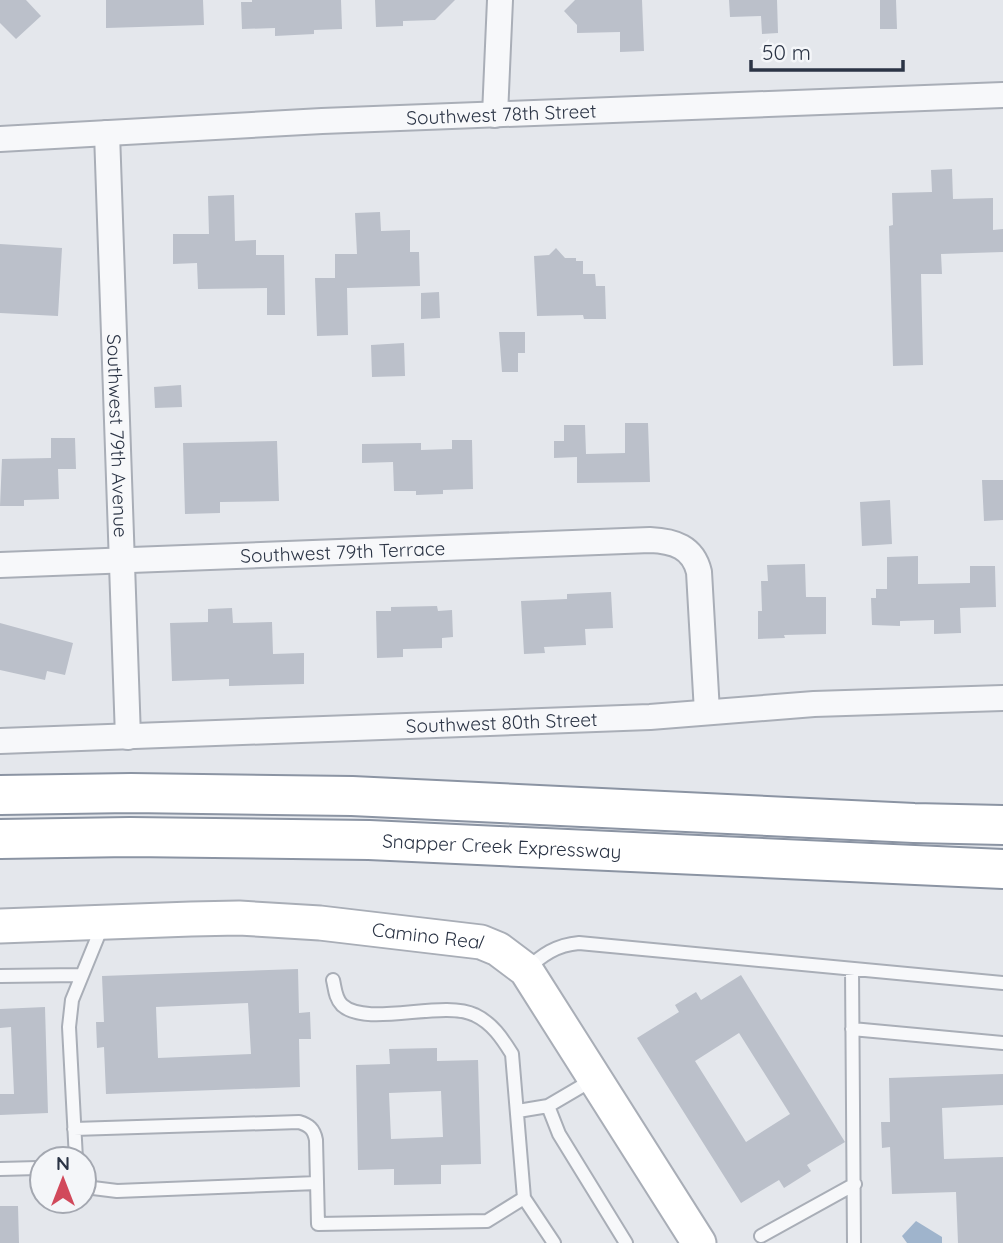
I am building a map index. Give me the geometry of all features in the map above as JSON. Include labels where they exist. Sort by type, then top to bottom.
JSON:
[{"type":"highway","points":[[0,795],[131,793],[365,796],[1003,825]]},
{"type":"highway","name":"Snapper Creek Expressway","points":[[0,839],[143,837],[369,840],[1003,869]]},
{"type":"street","points":[[495,115],[500,0]]},
{"type":"street","name":"Southwest 78th Street","points":[[0,139],[322,121],[1003,95]]},
{"type":"street","name":"Southwest 79th Avenue","points":[[107,133],[128,737]]},
{"type":"street","name":"Southwest 79th Terrace","points":[[0,565],[650,540],[672,542],[683,546],[696,561],[701,579],[707,712]]},
{"type":"street","name":"Southwest 80th Street","points":[[0,741],[650,717],[814,704],[1003,698]]},
{"type":"street","name":"Camino Real","points":[[0,926],[239,918],[408,932],[481,942],[498,949],[526,970],[699,1243]]},
{"type":"lane","points":[[75,1145],[69,1027],[72,1000],[104,921]]},
{"type":"lane","points":[[526,970],[547,952],[563,945],[579,943],[1003,983]]},
{"type":"lane","points":[[852,969],[855,1184],[853,1243]]},
{"type":"lane","points":[[0,976],[81,975]]},
{"type":"lane","points":[[333,980],[336,998],[342,1006],[350,1010],[380,1014],[454,1010],[473,1013],[489,1023],[512,1054],[524,1198],[554,1243]]},
{"type":"lane","points":[[852,1029],[1003,1042]]},
{"type":"lane","points":[[518,1111],[548,1106],[596,1079]]},
{"type":"lane","points":[[548,1106],[559,1134],[626,1243]]},
{"type":"lane","points":[[74,1129],[299,1122],[306,1124],[315,1134],[318,1224],[487,1222],[524,1198]]},
{"type":"lane","points":[[0,1169],[28,1168]]},
{"type":"lane","points":[[98,1189],[117,1191],[317,1183]]},
{"type":"lane","points":[[761,1236],[855,1184]]},
{"type":"water","points":[[916,1221],[942,1237],[942,1243],[907,1243],[902,1236]]},
{"type":"building","points":[[0,0],[26,0],[41,16],[16,39],[0,23]]},
{"type":"building","points":[[106,0],[203,0],[204,25],[106,28]]},
{"type":"building","points":[[341,0],[342,29],[275,36],[275,28],[242,29],[241,2]]},
{"type":"building","points":[[375,0],[455,0],[435,20],[403,21],[403,26],[376,27]]},
{"type":"building","points":[[575,0],[642,0],[644,51],[620,52],[620,32],[577,33],[577,25],[564,11]]},
{"type":"building","points":[[729,0],[777,0],[778,33],[762,34],[761,16],[730,17]]},
{"type":"building","points":[[880,0],[896,0],[897,29],[880,29]]},
{"type":"building","points":[[952,169],[953,199],[993,198],[993,230],[1003,229],[1003,252],[941,254],[942,274],[921,274],[923,365],[893,366],[889,226],[893,225],[892,193],[932,192],[931,170]]},
{"type":"building","points":[[234,195],[235,241],[256,240],[256,255],[284,255],[285,315],[267,315],[267,288],[198,289],[197,263],[173,264],[173,234],[209,234],[208,196]]},
{"type":"building","points":[[380,212],[381,231],[410,230],[410,252],[419,252],[420,286],[347,288],[348,335],[317,336],[315,278],[335,278],[335,254],[357,254],[355,213]]},
{"type":"building","points":[[0,244],[62,248],[58,316],[0,313]]},
{"type":"building","points":[[556,248],[565,258],[583,261],[583,274],[595,274],[596,286],[605,286],[606,319],[584,319],[583,315],[537,316],[534,256],[549,255]]},
{"type":"building","points":[[439,292],[440,318],[421,319],[421,293]]},
{"type":"building","points":[[499,332],[525,332],[525,353],[518,353],[518,372],[502,372]]},
{"type":"building","points":[[404,343],[405,376],[372,377],[371,345]]},
{"type":"building","points":[[181,385],[182,407],[155,408],[154,387]]},
{"type":"building","points":[[625,423],[648,423],[650,482],[577,483],[577,457],[554,458],[554,441],[564,441],[564,425],[585,425],[586,454],[625,453]]},
{"type":"building","points":[[51,438],[75,438],[76,469],[58,469],[59,499],[24,500],[24,506],[0,506],[2,459],[51,458]]},
{"type":"building","points":[[452,440],[472,440],[473,489],[443,490],[443,494],[416,495],[416,491],[394,491],[393,462],[362,463],[362,444],[421,443],[421,450],[452,449]]},
{"type":"building","points":[[277,441],[279,501],[220,502],[220,513],[185,514],[183,443]]},
{"type":"building","points":[[982,480],[1003,480],[1003,520],[984,521]]},
{"type":"building","points":[[890,500],[892,544],[862,546],[860,502]]},
{"type":"building","points":[[918,556],[918,584],[970,583],[970,566],[995,566],[996,607],[960,608],[961,633],[934,634],[934,620],[900,621],[900,626],[872,625],[871,598],[876,598],[876,589],[887,589],[887,557]]},
{"type":"building","points":[[805,564],[806,597],[826,597],[826,634],[758,639],[758,611],[762,611],[761,581],[768,581],[767,565]]},
{"type":"building","points":[[611,592],[613,628],[585,629],[586,645],[544,647],[545,653],[524,654],[521,601],[567,599],[567,594]]},
{"type":"building","points":[[437,606],[438,611],[452,610],[453,637],[442,638],[442,648],[403,649],[403,657],[377,658],[376,611],[391,611],[391,607]]},
{"type":"building","points":[[232,608],[233,623],[272,622],[273,654],[304,653],[304,684],[229,686],[229,679],[172,681],[170,623],[208,622],[208,609]]},
{"type":"building","points":[[0,623],[73,643],[65,675],[47,671],[45,680],[0,670]]},
{"type":"building","points":[[298,969],[299,1013],[310,1012],[311,1039],[299,1039],[300,1087],[106,1094],[104,1047],[97,1048],[96,1022],[104,1022],[102,976]],"holes":[[[248,1003],[251,1054],[158,1058],[156,1007]]]},
{"type":"building","points":[[741,975],[845,1142],[807,1165],[811,1171],[784,1188],[779,1180],[741,1203],[637,1038],[679,1012],[675,1005],[696,992],[701,1000]],"holes":[[[739,1033],[790,1114],[746,1142],[695,1061]]]},
{"type":"building","points":[[45,1007],[48,1113],[0,1115],[0,1094],[14,1094],[11,1027],[0,1028],[0,1009]]},
{"type":"building","points":[[437,1048],[437,1061],[478,1060],[481,1164],[441,1165],[441,1184],[394,1185],[394,1169],[358,1170],[356,1065],[390,1064],[389,1049]],"holes":[[[441,1091],[443,1137],[391,1139],[389,1093]]]},
{"type":"building","points":[[1003,1074],[1003,1105],[942,1108],[944,1159],[1003,1157],[1003,1243],[958,1243],[956,1192],[892,1194],[890,1147],[882,1148],[881,1122],[890,1122],[889,1078]]},
{"type":"building","points":[[0,1206],[18,1206],[19,1243],[0,1243]]}]
